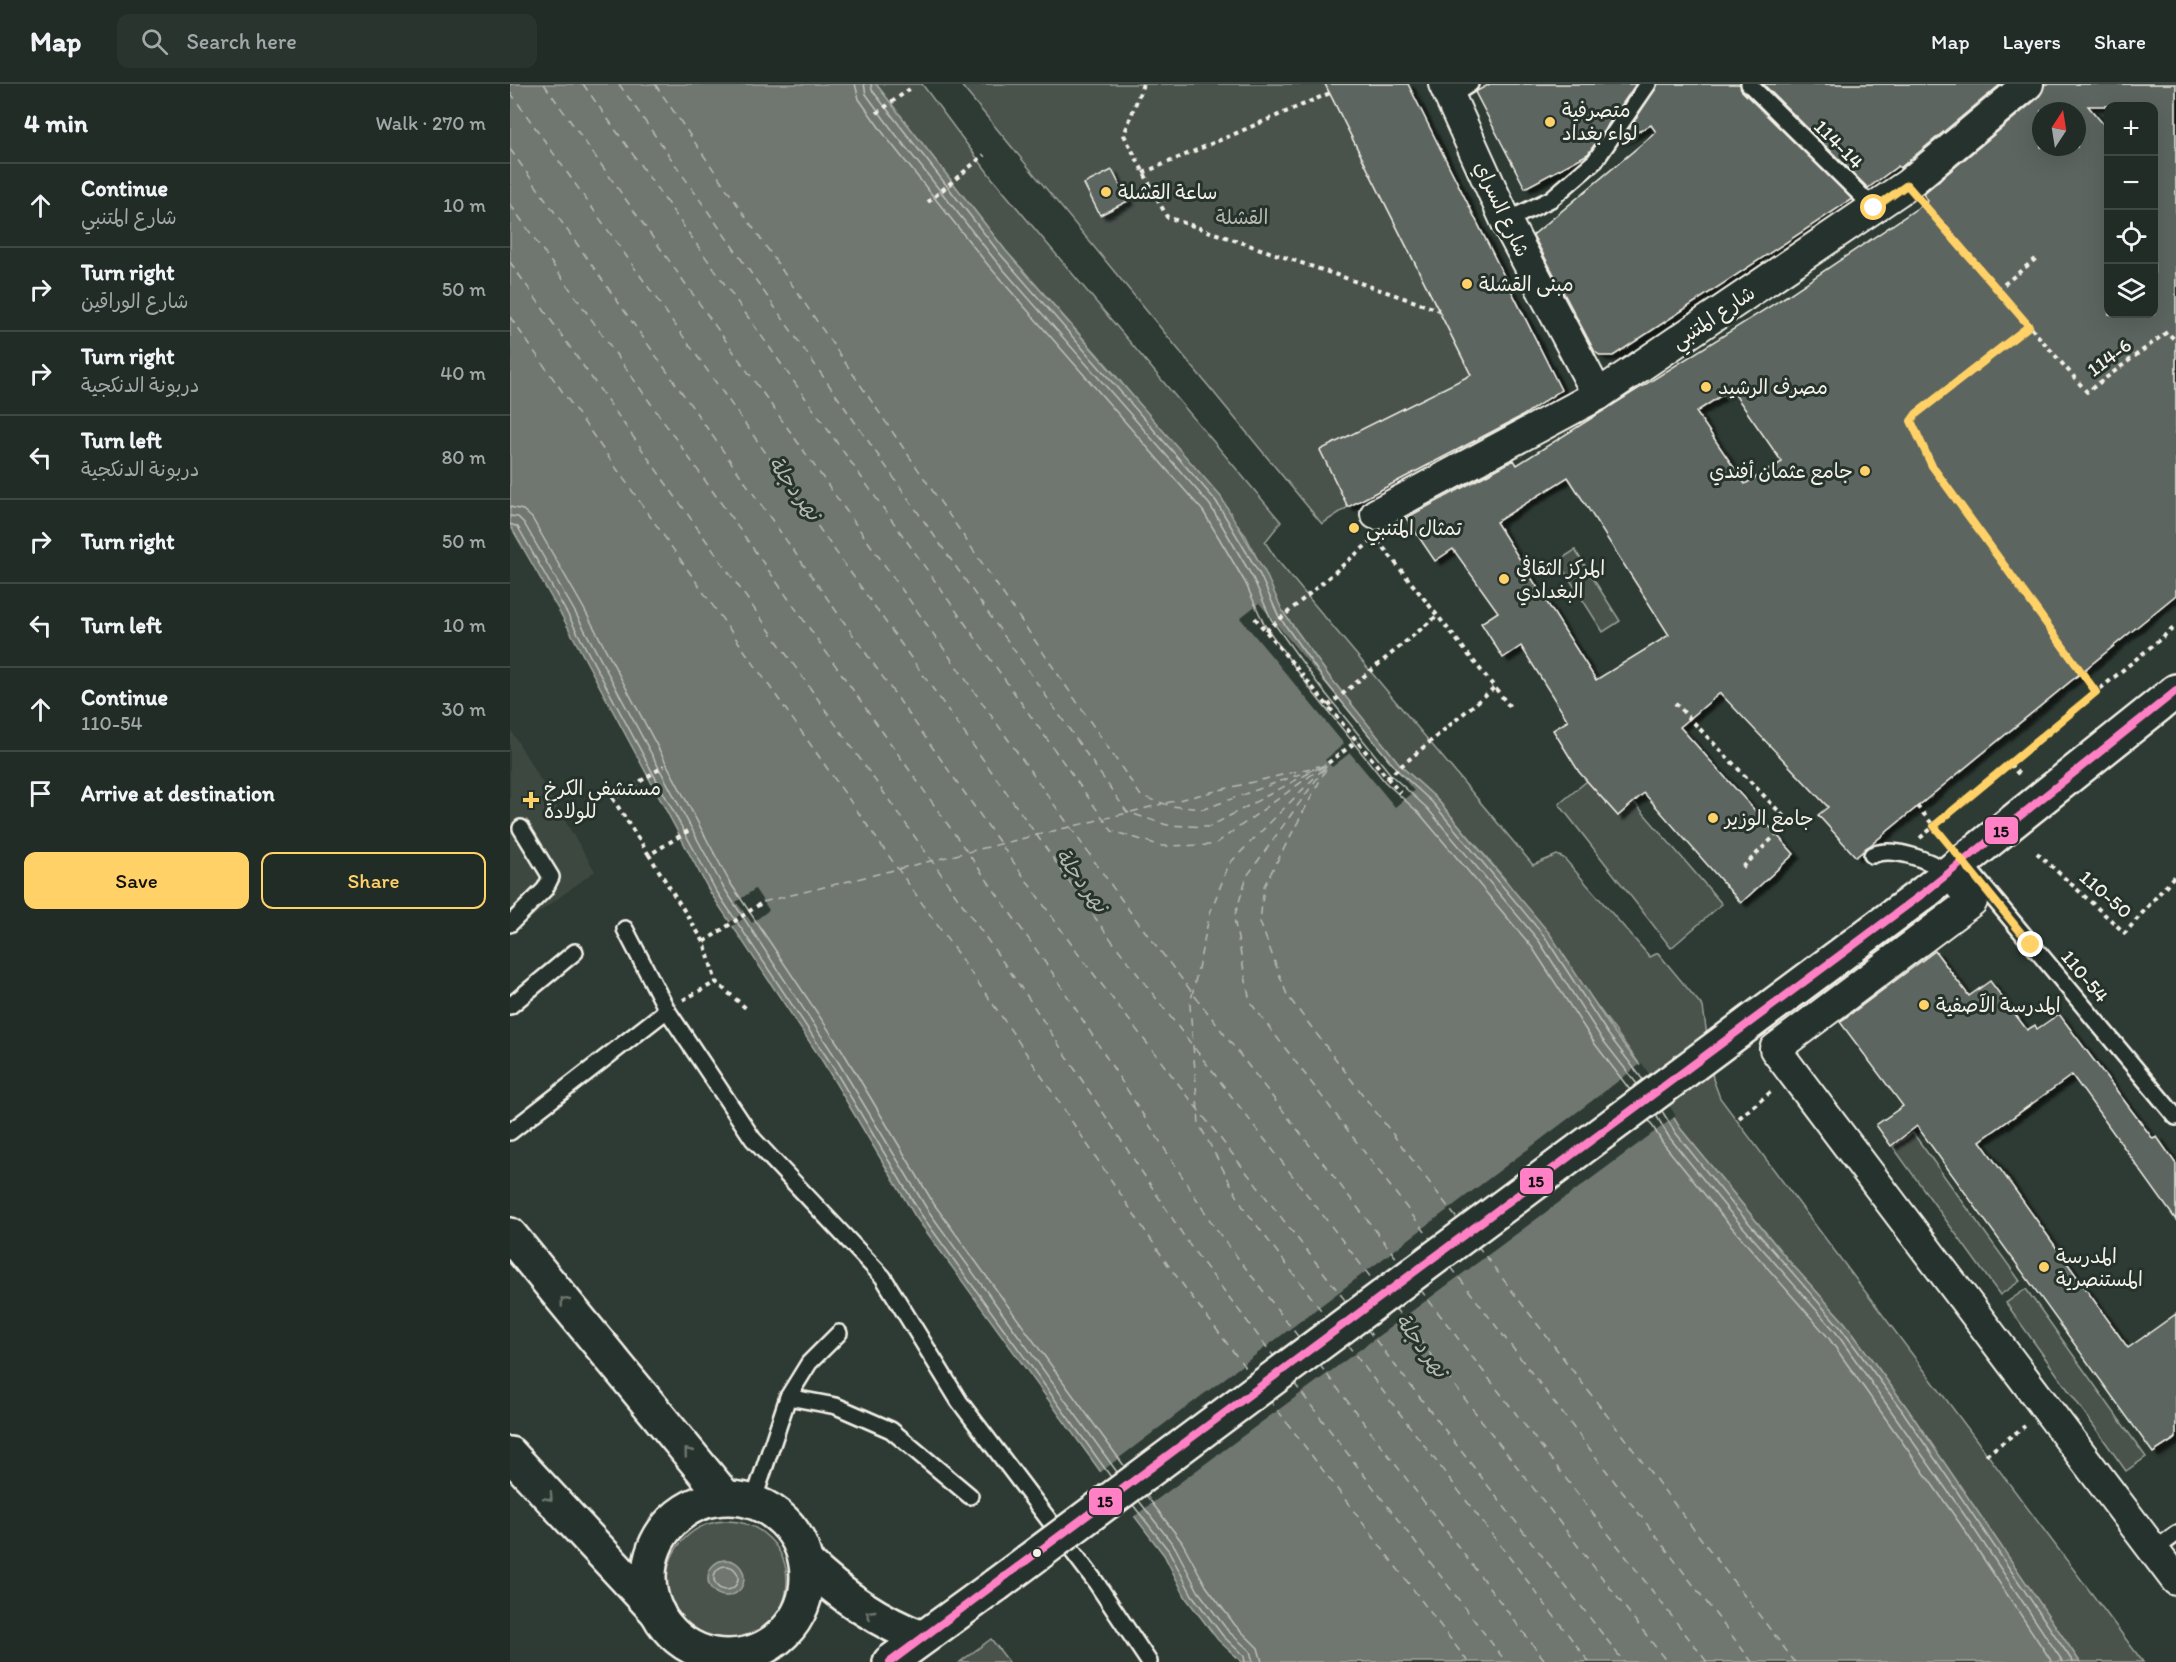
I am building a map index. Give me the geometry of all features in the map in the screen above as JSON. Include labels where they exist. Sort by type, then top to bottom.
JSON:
[{"type":"main road","points":[[890,1662],[1946,875],[2176,691]]},
{"type":"main road","points":[[510,1235],[739,1499],[778,1515],[796,1536],[806,1562],[806,1593],[794,1621],[773,1642],[745,1654],[688,1653],[658,1613],[510,1454]]},
{"type":"main road","points":[[658,1613],[650,1588],[650,1561],[660,1537],[676,1516],[699,1503],[739,1499]]},
{"type":"main road","points":[[806,1562],[848,1600],[897,1629],[922,1638]]},
{"type":"street","name":"شارع المتنبي","points":[[1376,514],[1598,395],[1907,185],[2028,84]]},
{"type":"street","name":"شارع السراي","points":[[1455,88],[1506,221],[1598,395]]},
{"type":"street","points":[[1946,875],[1972,901],[1775,1049],[2165,1542],[2176,1580]]},
{"type":"lane","points":[[1506,221],[1551,199],[1595,162],[1648,84]]},
{"type":"lane","name":"114-14","points":[[1749,84],[1874,208]]},
{"type":"lane","points":[[510,924],[545,889],[551,877],[521,828]]},
{"type":"lane","points":[[1872,855],[1891,852],[1929,862],[1946,875]]},
{"type":"lane","name":"110-54","points":[[1946,875],[2176,1117]]},
{"type":"lane","points":[[625,929],[666,1010],[753,1139],[883,1277],[958,1401],[1095,1581],[1149,1662]]},
{"type":"lane","points":[[510,1006],[575,952]]},
{"type":"lane","points":[[510,1132],[666,1010]]},
{"type":"lane","points":[[739,1499],[788,1397],[809,1363],[839,1333]]},
{"type":"lane","points":[[788,1397],[836,1406],[891,1430],[970,1496]]},
{"type":"path","points":[[1143,84],[1124,135],[1167,217],[1439,310]]},
{"type":"path","points":[[877,113],[911,88]]},
{"type":"path","points":[[1143,173],[1330,93]]},
{"type":"path","points":[[928,202],[984,155]]},
{"type":"path","points":[[1907,185],[2029,326],[1916,414],[1911,421],[1932,466],[2096,692]]},
{"type":"path","points":[[1997,290],[2038,257]]},
{"type":"path","name":"114-6","points":[[2029,326],[2087,392],[2167,332],[2176,341]]},
{"type":"path","points":[[1266,631],[1375,538],[1511,708]]},
{"type":"path","points":[[1328,706],[1438,615]]},
{"type":"path","points":[[1255,618],[1400,793]]},
{"type":"path","points":[[1913,844],[2176,626]]},
{"type":"path","points":[[1387,778],[1495,687]]},
{"type":"path","points":[[1675,703],[1789,822],[1741,869]]},
{"type":"path","points":[[1328,763],[1357,741]]},
{"type":"path","points":[[2010,764],[2024,781]]},
{"type":"path","points":[[664,766],[613,799],[704,942],[716,982],[748,1010]]},
{"type":"path","points":[[1917,806],[1934,826],[1946,875]]},
{"type":"path","points":[[649,855],[688,831]]},
{"type":"path","name":"110-50","points":[[2037,853],[2125,933],[2176,874]]},
{"type":"path","points":[[704,942],[763,902]]},
{"type":"path","points":[[666,1010],[716,982]]},
{"type":"path","points":[[1739,1118],[1776,1088]]},
{"type":"path","points":[[1986,1455],[2032,1420]]},
{"type":"shaded area","name":"مستشفى الكرخ للولادة","points":[[510,729],[595,871],[510,934]]},
{"type":"green space","points":[[876,84],[922,84],[992,178],[1281,522],[1265,542],[1277,560],[1533,865],[1557,855],[1564,858],[1650,957],[1658,953],[1703,1007],[1713,1079],[1720,1098],[2143,1662],[2080,1662],[1905,1405],[1845,1323],[1788,1260],[1680,1128],[1646,1073],[1504,878],[1436,798],[1402,767],[1329,676],[1283,612],[1246,536],[1112,371],[1006,251]]},
{"type":"green space","name":"القشلة","points":[[960,84],[1325,84],[1471,375],[1321,450],[1348,507],[1322,524]]},
{"type":"green space","points":[[1575,550],[1620,621],[1603,632],[1558,561]]},
{"type":"green space","points":[[1587,781],[1618,816],[1634,802],[1722,904],[1671,948],[1559,804]]},
{"type":"green space","points":[[1913,1133],[2020,1281],[2000,1295],[1893,1147]]},
{"type":"green space","points":[[2026,1289],[2146,1457],[2126,1471],[2006,1303]]},
{"type":"green space","points":[[727,1521],[750,1525],[770,1538],[783,1558],[787,1581],[783,1604],[770,1624],[750,1637],[727,1641],[704,1637],[684,1624],[671,1604],[667,1581],[671,1558],[684,1538],[704,1525]]},
{"type":"green space","points":[[991,1639],[1009,1662],[960,1662]]},
{"type":"water","name":"نهر دجلة","points":[[510,84],[876,84],[1006,251],[1221,497],[1265,572],[1283,612],[1329,676],[1402,767],[1436,798],[1550,934],[1613,1031],[1646,1073],[1680,1128],[1788,1260],[1845,1323],[1905,1405],[2080,1662],[1242,1662],[1218,1640],[1186,1598],[1164,1555],[1103,1475],[915,1216],[823,1062],[710,892],[563,618],[510,525]]},
{"type":"water","points":[[726,1560],[739,1565],[744,1578],[739,1591],[726,1596],[713,1591],[708,1578],[713,1565]]},
{"type":"pier","points":[[1259,603],[1414,791],[1395,807],[1350,753],[1332,767],[1325,760],[1344,744],[1240,618]]},
{"type":"pier","points":[[755,889],[769,910],[752,923],[747,916],[730,928],[727,924],[744,912],[736,902]]},
{"type":"pier","points":[[1642,1063],[1676,1116],[1132,1518],[1098,1474]]},
{"type":"building","name":"مبنى القشلة","points":[[1325,84],[1408,84],[1561,390],[1522,416],[1348,507],[1320,450],[1471,375]]},
{"type":"building","name":"متصرفية لواء بغداد","points":[[1490,84],[1636,84],[1588,154],[1525,188],[1475,92]]},
{"type":"building","points":[[1658,84],[1740,84],[1742,91],[1852,199],[1613,356],[1601,356],[1595,352],[1533,235],[1656,132],[1651,125],[1622,140]]},
{"type":"building","points":[[1763,84],[2001,84],[1900,168],[1898,166],[1868,188]]},
{"type":"building","points":[[2045,84],[2176,84],[2176,595],[1856,857],[1818,815],[1828,807],[1720,693],[1680,727],[1794,854],[1741,903],[1644,793],[1618,816],[1579,772],[1553,730],[1568,721],[1521,646],[1503,658],[1481,623],[1498,612],[1453,549],[1435,561],[1406,518],[1514,460],[1517,465],[1788,295],[1928,201],[1923,194],[2032,103],[2032,156],[2086,156],[2086,102],[2033,102],[2039,97]],"holes":[[[1731,389],[1782,462],[1745,484],[1696,412]],[[1568,477],[1669,635],[1596,680],[1496,522]]]},
{"type":"building","name":"ساعة القشلة","points":[[1112,170],[1128,201],[1100,215],[1084,184]]},
{"type":"building","name":"المدرسة المستنصرية","points":[[1935,951],[1969,996],[1990,981],[2027,1030],[2035,1025],[2037,1029],[2059,1014],[2153,1139],[2157,1137],[2176,1164],[2176,1220],[2072,1075],[1980,1141],[2128,1348],[2176,1314],[2176,1438],[2153,1453],[1917,1126],[1891,1146],[1876,1125],[1903,1106],[1840,1022]]},
{"type":"ferry route","points":[[544,84],[1131,913],[1401,1264]]},
{"type":"ferry route","points":[[583,84],[1112,831],[1162,846],[1214,845],[1328,763]]},
{"type":"ferry route","points":[[619,84],[1127,812],[1167,825],[1209,827],[1322,766]]},
{"type":"ferry route","points":[[655,84],[1141,796],[1171,806],[1204,809],[1325,765]]},
{"type":"ferry route","points":[[510,92],[1106,933],[1375,1283]]},
{"type":"ferry route","points":[[510,149],[1079,955],[1348,1304]]},
{"type":"ferry route","points":[[510,204],[1054,975],[1215,1228],[1300,1339]]},
{"type":"ferry route","points":[[510,262],[1027,996],[1191,1247],[1275,1358]]},
{"type":"ferry route","points":[[510,317],[1002,1017],[1168,1265],[1250,1374]]},
{"type":"ferry route","points":[[1166,803],[1319,766]]},
{"type":"ferry route","points":[[1326,766],[1247,876],[1234,918],[1250,1002],[1432,1241]]},
{"type":"ferry route","points":[[1324,768],[1229,864],[1210,913],[1190,1005],[1199,1124],[1243,1207],[1327,1318]]},
{"type":"ferry route","points":[[1326,769],[1264,886],[1260,922],[1287,995],[1458,1220]]},
{"type":"ferry route","points":[[1131,812],[1162,804]]},
{"type":"ferry route","points":[[763,902],[1127,813]]},
{"type":"ferry route","points":[[1477,1245],[1795,1662]]},
{"type":"ferry route","points":[[1451,1267],[1752,1662]]},
{"type":"ferry route","points":[[1420,1289],[1707,1662]]},
{"type":"ferry route","points":[[1395,1308],[1667,1662]]},
{"type":"ferry route","points":[[1367,1329],[1624,1662]]},
{"type":"ferry route","points":[[1347,1344],[1589,1662]]},
{"type":"ferry route","points":[[1319,1364],[1546,1662]]},
{"type":"ferry route","points":[[1294,1383],[1506,1662]]},
{"type":"ferry route","points":[[1269,1399],[1468,1662]]},
{"type":"transit line","name":"15","points":[[890,1662],[1925,892],[2176,691]]},
{"type":"place","name":"متصرفية لواء بغداد","points":[[1550,122]]},
{"type":"place","name":"ساعة القشلة","points":[[1106,192]]},
{"type":"place","name":"مبنى القشلة","points":[[1467,284]]},
{"type":"place","name":"مصرف الرشيد","points":[[1706,387]]},
{"type":"place","name":"جامع عثمان أفندي","points":[[1865,471]]},
{"type":"place","name":"تمثال المتنبي","points":[[1354,528]]},
{"type":"place","name":"المركز الثقافي البغدادي","points":[[1504,579]]},
{"type":"place","name":"مستشفى الكرخ للولادة","points":[[531,800]]},
{"type":"place","name":"جامع الوزير","points":[[1713,818]]},
{"type":"place","name":"المدرسة الآصفية","points":[[1924,1005]]},
{"type":"place","name":"المدرسة المستنصرية","points":[[2044,1267]]},
{"type":"route","points":[[1874,208],[1907,185],[2029,326],[1916,414],[1911,421],[1932,466],[2096,692],[1934,826],[2031,945]]}]
